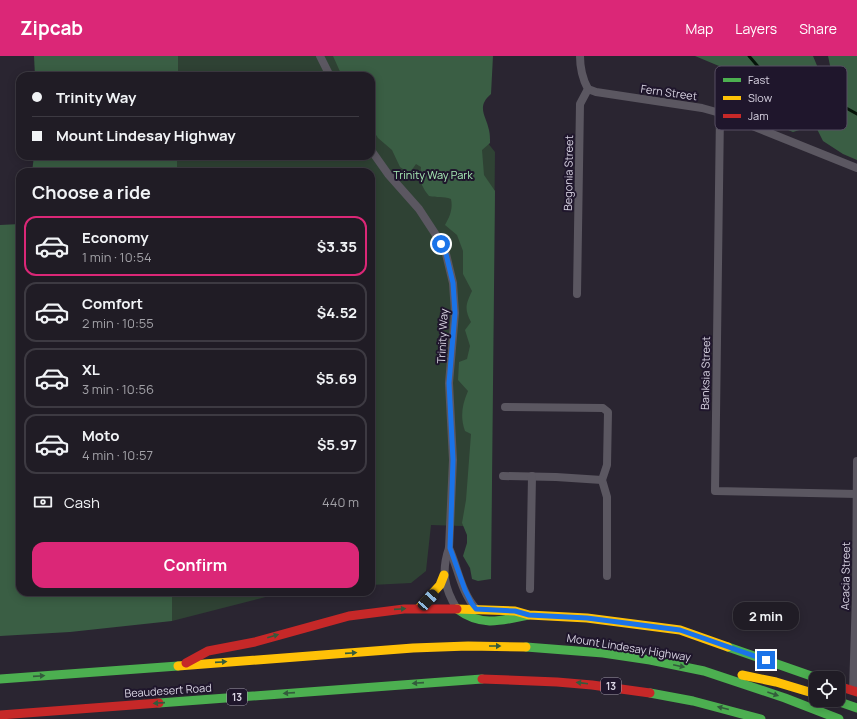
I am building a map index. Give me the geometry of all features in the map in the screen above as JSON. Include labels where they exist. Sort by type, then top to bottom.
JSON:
[{"type":"main road","points":[[419,608],[428,600],[440,585],[444,574]]},
{"type":"main road","points":[[0,679],[182,665],[208,651],[255,642],[349,616],[419,608],[457,609]]},
{"type":"main road","name":"Mount Lindesay Highway","points":[[457,609],[515,611],[529,615],[587,618],[680,630],[809,676]]},
{"type":"main road","name":"Mount Lindesay Highway","points":[[457,609],[474,620],[490,622],[529,615]]},
{"type":"main road","name":"Mount Lindesay Highway","points":[[182,665],[413,648],[516,646],[564,649],[650,660],[704,671],[785,698],[839,719]]},
{"type":"main road","points":[[704,671],[724,671],[776,682],[809,692]]},
{"type":"main road","name":"Beaudesert Road","points":[[0,715],[457,681],[487,679],[535,679],[649,691],[729,709],[761,719]]},
{"type":"main road","points":[[845,688],[855,692]]},
{"type":"main road","points":[[845,704],[857,708]]},
{"type":"street","points":[[320,56],[328,72]]},
{"type":"street","points":[[580,56],[582,78],[588,89]]},
{"type":"street","name":"Fern Street","points":[[588,89],[596,92],[702,108],[715,112]]},
{"type":"street","name":"Begonia Street","points":[[577,294],[580,104],[588,89]]},
{"type":"street","name":"Banksia Street","points":[[720,130],[714,491],[857,494]]},
{"type":"street","name":"Fern Street","points":[[762,130],[857,168]]},
{"type":"street","name":"Trinity Way","points":[[375,156],[388,174],[419,209],[436,235],[446,254],[453,283],[455,313],[449,383],[453,460],[450,548],[445,561],[444,574],[448,594],[457,609]]},
{"type":"street","points":[[505,406],[604,408],[608,412],[607,465],[602,480],[606,497],[607,576]]},
{"type":"street","name":"Acacia Street","points":[[855,692],[857,461]]},
{"type":"street","points":[[503,476],[602,480]]},
{"type":"street","points":[[530,589],[532,476]]},
{"type":"street","name":"Trinity Way","points":[[450,548],[465,590],[476,609]]},
{"type":"green space","points":[[34,56],[178,56],[178,72],[35,72]]},
{"type":"green space","name":"Trinity Way Park","points":[[178,56],[419,56],[495,152],[491,527],[431,525],[426,571],[411,583],[375,585],[375,168],[177,168],[177,160],[375,160],[375,72],[178,72]]},
{"type":"green space","points":[[333,56],[493,56],[491,94],[486,99],[483,107],[488,125],[490,143],[482,150],[484,175],[495,191],[491,579],[478,581],[472,579],[470,568],[463,556],[467,543],[467,535],[462,523],[466,500],[471,434],[465,431],[462,416],[464,401],[468,391],[458,380],[459,362],[467,359],[470,346],[465,330],[471,322],[467,314],[467,306],[472,291],[463,274],[463,251],[457,235],[445,225],[451,212],[451,199],[429,196],[421,182],[421,167],[416,164],[411,171],[406,171],[400,167],[392,150],[378,138],[375,133],[375,72],[340,72]]},
{"type":"green space","points":[[695,56],[813,56],[817,66],[719,66]]},
{"type":"green space","points":[[828,56],[857,56],[857,160],[843,154],[823,141],[818,130],[847,130],[847,66],[830,66]]},
{"type":"green space","points":[[788,130],[799,130],[793,132]]},
{"type":"green space","points":[[34,160],[177,160],[177,168],[32,168]]},
{"type":"green space","points":[[16,224],[16,596],[172,596],[172,621],[70,632],[0,636],[0,225]]},
{"type":"green space","points":[[172,596],[269,596],[172,621]]},
{"type":"waterway","points":[[749,56],[758,66]]},
{"type":"waterway","points":[[847,108],[857,114]]},
{"type":"traffic: fast","points":[[457,609],[474,618],[491,621],[528,615]]},
{"type":"traffic: fast","points":[[526,647],[603,653],[650,660],[704,671],[785,698],[839,719]]},
{"type":"traffic: fast","points":[[728,647],[809,675]]},
{"type":"traffic: fast","points":[[0,679],[178,666]]},
{"type":"traffic: fast","points":[[159,703],[482,679]]},
{"type":"traffic: fast","points":[[650,693],[693,701],[761,719]]},
{"type":"traffic: fast","points":[[845,704],[857,708]]},
{"type":"traffic: slow","points":[[419,608],[440,585],[444,575]]},
{"type":"traffic: slow","points":[[457,609],[515,611],[529,615],[587,618],[680,630],[728,647]]},
{"type":"traffic: slow","points":[[178,666],[413,648],[468,646],[526,647]]},
{"type":"traffic: slow","points":[[742,675],[776,682],[809,692]]},
{"type":"traffic: jam","points":[[186,663],[208,651],[255,642],[349,616],[404,609],[457,609]]},
{"type":"traffic: jam","points":[[482,679],[557,682],[650,693]]},
{"type":"traffic: jam","points":[[845,688],[857,692]]},
{"type":"traffic: jam","points":[[0,715],[159,703]]},
{"type":"route","points":[[441,244],[446,254],[453,283],[455,313],[449,383],[453,460],[450,548],[468,598],[472,604],[476,609],[515,611],[529,615],[587,618],[680,630],[766,660]]}]
